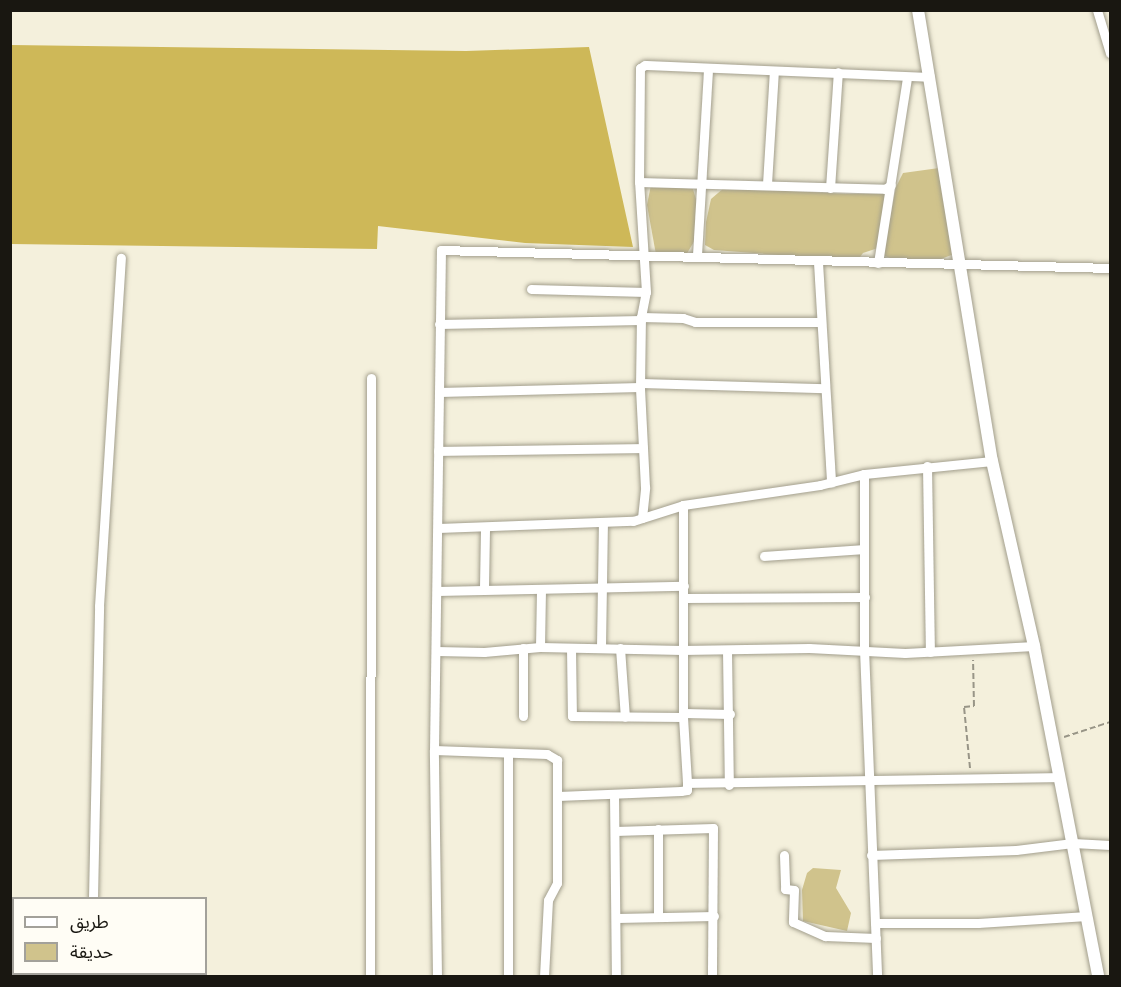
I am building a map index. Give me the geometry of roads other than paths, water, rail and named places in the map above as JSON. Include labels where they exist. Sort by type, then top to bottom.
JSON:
[{"type":"street","points":[[918,10],[992,461],[1034,646],[1098,976]]},
{"type":"street","points":[[1097,10],[1110,53]]},
{"type":"street","points":[[642,518],[641,318],[646,292],[639,182],[640,68],[645,65],[838,72],[930,78]]},
{"type":"street","points":[[697,255],[699,183],[708,68]]},
{"type":"street","points":[[767,184],[774,71]]},
{"type":"street","points":[[830,188],[838,72]]},
{"type":"street","points":[[878,263],[907,78]]},
{"type":"street","points":[[639,182],[885,189],[891,185]]},
{"type":"street","points":[[437,976],[434,750],[441,250],[697,255],[818,262],[960,266],[1110,268]]},
{"type":"street","points":[[93,897],[99,606],[121,258]]},
{"type":"street","points":[[818,262],[831,483]]},
{"type":"street","points":[[531,289],[646,292]]},
{"type":"street","points":[[439,324],[641,318],[683,318],[695,322],[821,322]]},
{"type":"street","points":[[370,976],[371,378]]},
{"type":"street","points":[[439,392],[640,385],[825,388]]},
{"type":"street","points":[[438,450],[643,448]]},
{"type":"street","points":[[438,528],[603,522],[642,518],[683,505],[831,483],[864,474],[992,461]]},
{"type":"street","points":[[927,466],[930,652]]},
{"type":"street","points":[[864,474],[864,649],[877,976]]},
{"type":"street","points":[[558,796],[687,790],[682,651],[683,505]]},
{"type":"street","points":[[601,647],[605,588],[603,522]]},
{"type":"street","points":[[484,587],[485,527]]},
{"type":"street","points":[[764,556],[864,549]]},
{"type":"street","points":[[437,591],[484,587],[541,589],[684,586]]},
{"type":"street","points":[[540,647],[541,589]]},
{"type":"street","points":[[683,598],[865,597]]},
{"type":"street","points":[[436,651],[601,647],[682,651],[864,649],[930,652],[1034,646]]},
{"type":"street","points":[[523,716],[524,648]]},
{"type":"street","points":[[571,648],[572,716],[730,714]]},
{"type":"street","points":[[620,648],[625,717]]},
{"type":"street","points":[[727,650],[730,714],[729,784]]},
{"type":"street","points":[[434,750],[555,757],[558,796],[557,883],[548,900],[544,976]]},
{"type":"street","points":[[508,754],[508,976]]},
{"type":"street","points":[[687,783],[870,783],[1060,777]]},
{"type":"street","points":[[614,794],[616,976]]},
{"type":"street","points":[[615,831],[713,828],[712,976]]},
{"type":"street","points":[[658,829],[658,917]]},
{"type":"street","points":[[871,855],[1016,850],[1073,843],[1110,845]]},
{"type":"street","points":[[784,855],[785,889],[794,890],[793,921],[825,936],[876,938]]},
{"type":"street","points":[[617,918],[714,916]]},
{"type":"street","points":[[875,923],[978,924],[1087,916]]}]
